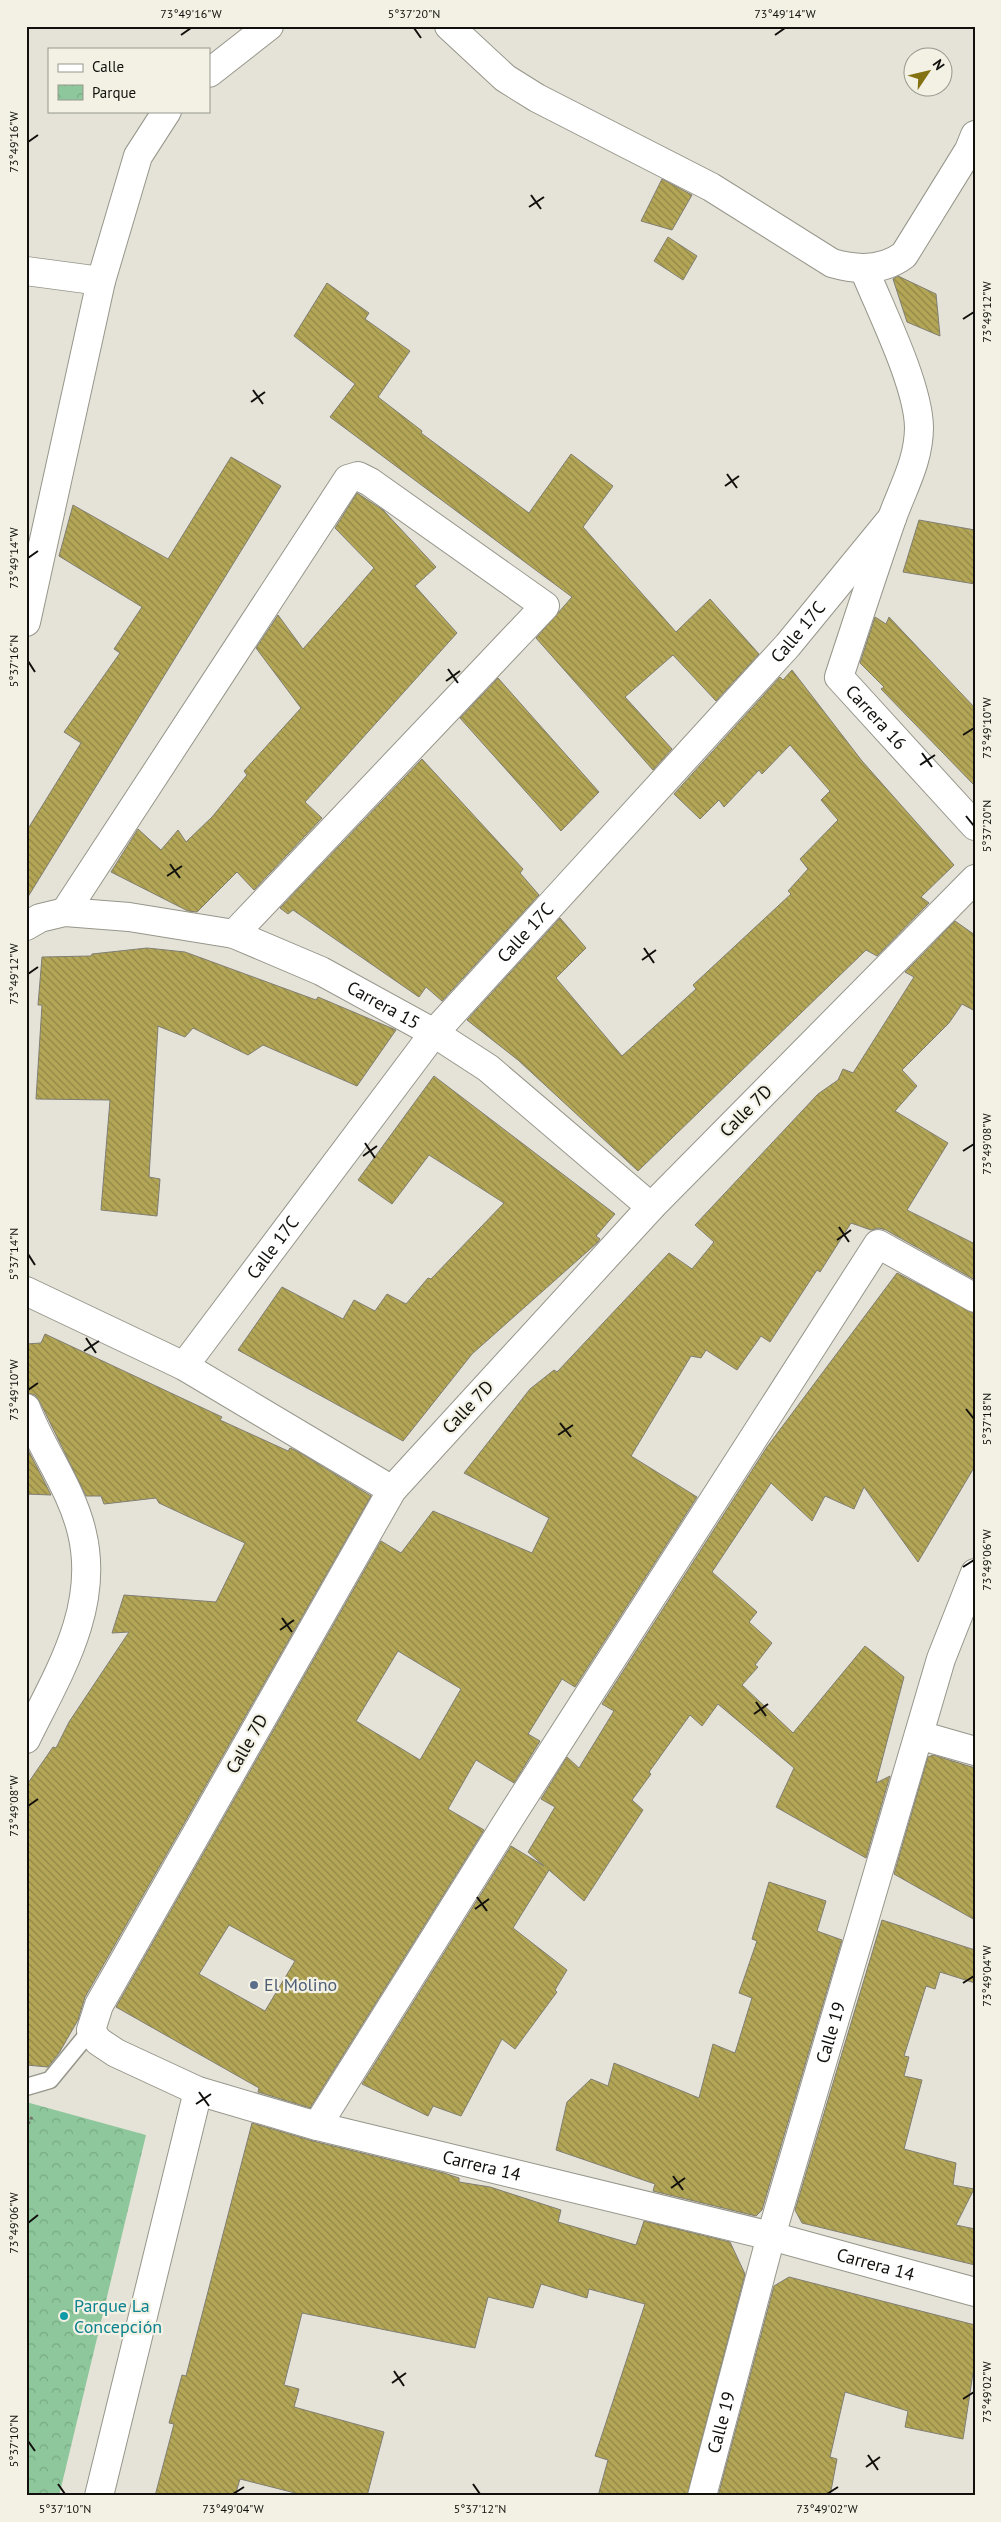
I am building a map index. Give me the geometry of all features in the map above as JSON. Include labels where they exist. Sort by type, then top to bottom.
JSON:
[{"type":"street","points":[[210,72],[269,26]]},
{"type":"street","points":[[449,26],[506,78],[537,98],[711,187],[832,263],[848,268],[864,269],[896,260],[904,254],[969,150],[975,135]]},
{"type":"street","points":[[26,622],[101,281],[138,156],[166,112]]},
{"type":"street","points":[[864,269],[915,400],[919,427],[916,454],[910,478],[892,518]]},
{"type":"street","points":[[26,271],[101,281]]},
{"type":"street","points":[[65,912],[348,479],[358,476],[370,482],[544,606],[234,934]]},
{"type":"street","name":"Carrera 16","points":[[892,518],[839,677],[975,826]]},
{"type":"street","name":"Calle 17C","points":[[184,1366],[434,1033],[788,645],[892,518]]},
{"type":"street","name":"Calle 7D","points":[[92,2030],[99,2005],[392,1490],[651,1207],[975,879]]},
{"type":"street","name":"Carrera 15","points":[[26,926],[40,918],[65,912],[130,917],[234,934],[321,971],[434,1033],[488,1068],[651,1207]]},
{"type":"street","points":[[317,2126],[513,1813],[878,1244],[975,1298]]},
{"type":"street","points":[[26,1291],[184,1366],[392,1490]]},
{"type":"street","points":[[26,1408],[35,1432],[69,1499],[82,1533],[87,1568],[85,1598],[74,1642],[26,1739]]},
{"type":"street","name":"Calle 19","points":[[702,2496],[771,2236],[941,1659],[975,1573]]},
{"type":"street","points":[[919,1734],[975,1751]]},
{"type":"street","name":"Carrera 14","points":[[92,2030],[98,2041],[116,2054],[198,2091],[317,2126],[771,2236],[975,2292]]},
{"type":"street","points":[[100,2496],[198,2091]]},
{"type":"lane","points":[[26,2087],[50,2080],[92,2030]]},
{"type":"green space","name":"Parque La Concepción","points":[[26,2102],[146,2135],[59,2496],[26,2496]]},
{"type":"building","points":[[662,179],[692,195],[672,230],[641,221]]},
{"type":"building","points":[[668,237],[697,256],[683,280],[654,261]]},
{"type":"building","points":[[898,276],[936,294],[940,336],[907,322],[893,279]]},
{"type":"building","points":[[327,283],[369,313],[365,319],[410,351],[378,397],[422,431],[421,433],[529,513],[571,454],[613,486],[583,527],[676,632],[710,599],[759,654],[716,701],[673,655],[625,697],[672,749],[653,770],[536,638],[572,597],[330,417],[355,384],[294,336]]},
{"type":"building","points":[[231,457],[281,486],[26,900],[26,832],[81,743],[64,732],[120,653],[114,649],[142,607],[59,556],[73,505],[168,559]]},
{"type":"building","points":[[357,493],[383,510],[436,567],[415,586],[457,633],[305,802],[322,818],[254,890],[237,872],[197,912],[188,911],[111,872],[138,829],[161,850],[178,830],[186,842],[212,817],[247,775],[244,771],[301,708],[256,648],[278,615],[303,649],[374,568],[335,528]]},
{"type":"building","points":[[919,520],[975,530],[975,584],[903,572]]},
{"type":"building","points":[[875,617],[886,624],[889,617],[975,708],[975,786],[881,689],[884,687],[860,663]]},
{"type":"building","points":[[792,670],[862,761],[954,865],[921,897],[929,903],[877,956],[866,950],[638,1171],[518,1060],[467,1020],[560,918],[586,948],[556,978],[622,1056],[696,989],[693,985],[791,894],[788,891],[808,869],[800,859],[838,820],[821,800],[830,791],[790,745],[762,774],[759,770],[724,807],[719,800],[700,819],[674,794],[780,677],[783,680]]},
{"type":"building","points":[[498,678],[599,792],[561,831],[460,718]]},
{"type":"building","points":[[422,759],[523,869],[520,873],[539,895],[442,1001],[426,987],[419,997],[293,910],[288,914],[280,908]]},
{"type":"building","points":[[955,921],[975,935],[975,1011],[962,1004],[949,1023],[902,1070],[917,1086],[895,1111],[948,1143],[907,1210],[975,1244],[975,1280],[886,1230],[879,1228],[871,1230],[851,1223],[820,1272],[817,1270],[770,1342],[761,1336],[737,1370],[706,1350],[701,1358],[691,1356],[631,1456],[697,1497],[575,1687],[562,1679],[528,1734],[540,1741],[514,1783],[476,1760],[448,1809],[484,1830],[310,2108],[258,2092],[259,2088],[116,2007],[381,1541],[401,1553],[433,1511],[532,1553],[549,1518],[464,1473],[530,1389],[554,1370],[557,1372],[669,1253],[692,1269],[714,1242],[695,1225],[818,1094],[838,1080],[843,1069],[853,1073],[914,977],[905,972]],"holes":[[[398,1651],[461,1689],[420,1760],[356,1721]],[[229,1925],[295,1961],[265,2011],[199,1974]]]},
{"type":"building","points":[[147,948],[185,952],[316,1000],[318,997],[396,1030],[357,1086],[263,1045],[248,1055],[193,1028],[185,1037],[158,1026],[149,1177],[160,1179],[157,1216],[101,1210],[110,1100],[36,1099],[42,1005],[38,1005],[42,957],[91,956],[92,954]]},
{"type":"building","points":[[434,1076],[615,1214],[596,1236],[600,1239],[598,1242],[472,1354],[403,1441],[238,1350],[282,1287],[343,1319],[354,1300],[375,1311],[387,1294],[406,1304],[428,1278],[431,1279],[504,1203],[429,1155],[392,1204],[358,1180]]},
{"type":"building","points":[[897,1273],[975,1314],[975,1466],[918,1562],[864,1487],[854,1509],[825,1496],[812,1521],[771,1483],[712,1572],[757,1612],[749,1622],[772,1643],[755,1665],[758,1667],[742,1685],[793,1733],[865,1646],[904,1677],[876,1783],[890,1776],[866,1858],[776,1807],[794,1768],[718,1704],[702,1726],[690,1715],[649,1772],[651,1774],[632,1800],[643,1810],[584,1901],[549,1870],[513,1928],[567,1970],[555,1990],[557,1992],[515,2049],[502,2039],[461,2116],[433,2106],[428,2116],[362,2084],[511,1846],[544,1866],[528,1852],[555,1807],[541,1799],[567,1757],[579,1768],[614,1711],[602,1704],[767,1447]]},
{"type":"building","points":[[45,1334],[222,1417],[220,1420],[288,1451],[290,1448],[297,1451],[371,1496],[85,1997],[78,2020],[59,2053],[48,2067],[26,2065],[26,1786],[53,1747],[56,1748],[69,1722],[129,1632],[112,1633],[124,1595],[216,1602],[245,1543],[159,1503],[156,1498],[104,1504],[101,1496],[86,1496],[40,1402],[35,1395],[26,1393],[26,1344],[41,1343]]},
{"type":"building","points":[[26,1446],[42,1477],[51,1495],[26,1494]]},
{"type":"building","points":[[933,1755],[975,1768],[975,1920],[894,1874],[928,1757]]},
{"type":"building","points":[[769,1882],[826,1901],[817,1931],[842,1940],[762,2210],[756,2216],[653,2191],[655,2184],[556,2150],[567,2102],[591,2079],[608,2086],[614,2063],[699,2098],[713,2044],[735,2053],[752,1998],[739,1993],[757,1941],[752,1939]]},
{"type":"building","points":[[882,1920],[975,1950],[975,1983],[940,1972],[935,1989],[926,1986],[904,2056],[909,2057],[904,2076],[922,2080],[904,2149],[956,2163],[953,2185],[974,2189],[956,2225],[975,2229],[975,2265],[802,2223],[795,2210]]},
{"type":"building","points":[[252,2123],[313,2141],[444,2173],[459,2178],[459,2182],[490,2187],[561,2210],[558,2222],[636,2245],[644,2221],[730,2242],[745,2274],[687,2496],[598,2496],[608,2460],[595,2456],[645,2304],[589,2289],[587,2298],[541,2284],[533,2308],[488,2297],[475,2348],[302,2313],[284,2385],[299,2389],[294,2407],[384,2432],[367,2496],[307,2496],[240,2479],[235,2496],[155,2496],[174,2424],[169,2423],[182,2375],[186,2376]]},
{"type":"building","points":[[789,2277],[975,2325],[975,2360],[963,2439],[905,2427],[908,2411],[845,2392],[830,2457],[837,2459],[830,2496],[718,2496],[774,2286]]},
{"type":"place","name":"El Molino","points":[[254,1985]]},
{"type":"place","name":"Parque La Concepción","points":[[64,2316]]}]
